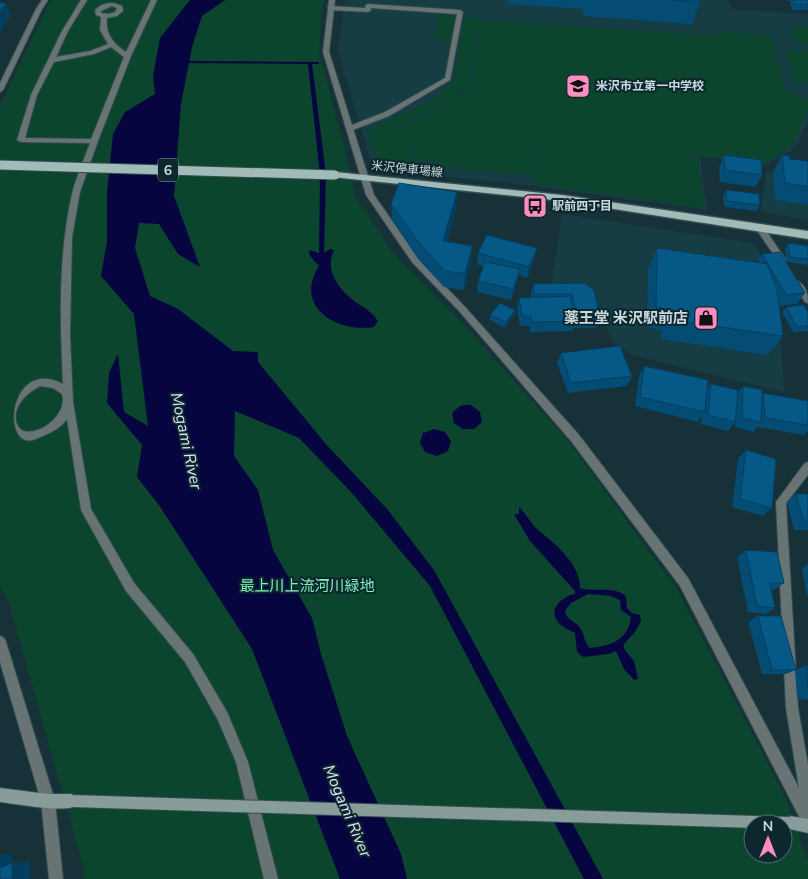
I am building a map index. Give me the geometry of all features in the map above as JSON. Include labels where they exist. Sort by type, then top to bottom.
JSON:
[{"type":"main road","name":"米沢停車場線","points":[[0,165],[364,177],[562,198],[808,235]]},
{"type":"main road","points":[[0,795],[48,801],[790,823],[808,826]]},
{"type":"street","points":[[39,0],[39,8]]},
{"type":"street","points":[[0,90],[39,8],[45,0]]},
{"type":"street","points":[[84,0],[65,31],[34,95],[21,140],[94,141]]},
{"type":"street","points":[[154,0],[128,56],[76,192],[68,236],[65,336],[68,400],[86,510],[130,587],[189,658],[223,716],[242,762],[271,879]]},
{"type":"street","points":[[332,0],[326,52],[370,195],[415,260],[463,310],[575,438],[684,582],[808,819]]},
{"type":"street","points":[[114,2],[120,7],[120,11],[114,16],[104,17],[98,14],[98,10],[114,2]]},
{"type":"street","points":[[330,8],[368,10],[368,6],[460,12],[448,78],[388,114],[350,128]]},
{"type":"street","points":[[104,17],[103,30],[111,45],[128,56]]},
{"type":"street","points":[[50,60],[92,53],[111,45]]},
{"type":"street","points":[[760,228],[787,268]]},
{"type":"street","points":[[792,276],[808,300]]},
{"type":"street","points":[[49,382],[64,390],[68,400],[60,421],[42,433],[21,435],[6,428],[2,421],[2,412],[11,396],[29,385],[49,382]]},
{"type":"street","points":[[808,467],[781,502],[792,708],[808,803]]},
{"type":"street","points":[[0,642],[48,801],[56,879]]},
{"type":"shaded area","name":"米沢市立第一中学校","points":[[345,0],[729,0],[732,9],[808,14],[808,121],[796,147],[765,165],[700,156],[707,210],[511,183],[380,170],[370,159],[338,51]]},
{"type":"shaded area","points":[[766,171],[808,177],[808,220],[761,212]]},
{"type":"shaded area","name":"薬王堂 米沢駅前店","points":[[562,214],[754,243],[763,260],[751,261],[759,284],[779,326],[785,392],[632,355],[612,341],[595,298],[585,292],[550,293]]},
{"type":"green space","name":"最上川上流河川緑地","points":[[52,0],[325,0],[322,8],[319,53],[346,153],[355,196],[396,257],[459,319],[569,442],[678,591],[784,795],[791,814],[743,814],[743,864],[793,864],[793,819],[808,860],[808,879],[84,879],[84,869],[9,603],[0,586],[0,106]]},
{"type":"green space","points":[[439,15],[454,16],[450,42],[433,41]]},
{"type":"green space","points":[[464,17],[481,18],[467,89],[396,130],[418,166],[387,164],[376,159],[367,130],[401,116],[426,102],[447,88],[453,81],[458,61]]},
{"type":"green space","name":"米沢市立第一中学校","points":[[483,20],[717,36],[717,31],[771,36],[785,89],[808,101],[808,109],[793,146],[763,163],[698,154],[698,158],[642,148],[659,153],[698,159],[704,208],[532,183],[536,149],[579,153],[579,139],[578,152],[534,148],[532,175],[443,167],[443,162],[418,161],[398,132],[469,89]]},
{"type":"green space","points":[[791,27],[808,28],[808,44],[795,43]]},
{"type":"green space","points":[[787,50],[808,52],[808,83],[793,82]]},
{"type":"water","name":"Mogami River","points":[[190,0],[225,0],[202,16],[192,47],[181,104],[174,196],[200,267],[178,254],[159,224],[139,223],[135,248],[150,296],[178,309],[233,351],[258,352],[258,362],[325,443],[387,509],[434,570],[603,879],[584,879],[430,586],[351,492],[299,438],[235,411],[234,456],[258,490],[273,550],[312,618],[321,654],[347,736],[401,854],[407,879],[340,879],[252,649],[159,505],[137,477],[142,445],[107,403],[109,373],[118,354],[124,412],[148,426],[134,314],[101,276],[107,241],[107,192],[113,134],[125,112],[155,94],[153,76],[160,38]]},
{"type":"water","points":[[330,249],[334,250],[331,265],[335,280],[344,292],[376,318],[378,321],[374,327],[346,326],[333,321],[315,305],[311,294],[312,281],[319,266],[310,256],[309,250],[322,254]]},
{"type":"water","points":[[471,405],[480,412],[482,422],[474,429],[463,429],[454,423],[452,413],[460,406]]},
{"type":"water","points":[[434,429],[445,432],[451,441],[448,451],[437,456],[425,452],[420,443],[423,433]]},
{"type":"water","points":[[519,507],[537,529],[565,554],[576,570],[580,588],[609,590],[620,593],[626,596],[627,608],[632,613],[640,615],[641,621],[635,632],[624,644],[624,649],[634,661],[638,679],[634,680],[624,669],[616,651],[609,654],[583,657],[577,652],[575,633],[560,624],[554,612],[561,600],[575,594],[575,591],[530,541],[514,514],[519,514]],"holes":[[[588,594],[611,596],[620,600],[621,610],[631,617],[629,625],[617,640],[605,646],[590,648],[581,629],[567,616],[565,611],[571,603]]]},
{"type":"building","points":[[672,0],[700,0],[700,2]]},
{"type":"building","points":[[793,0],[808,0],[808,4],[795,4]]},
{"type":"building","points":[[0,3],[6,3],[0,12]]},
{"type":"building","points":[[724,155],[761,160],[762,175],[725,170]]},
{"type":"building","points":[[782,155],[789,156],[789,159],[808,161],[808,187],[785,183]]},
{"type":"building","points":[[399,183],[457,192],[443,241],[472,246],[465,274],[445,271],[419,243],[391,204]]},
{"type":"building","points":[[726,190],[759,194],[760,205],[727,201]]},
{"type":"building","points":[[487,235],[537,248],[529,267],[478,253]]},
{"type":"building","points":[[788,243],[808,246],[808,259],[790,257]]},
{"type":"building","points":[[657,248],[767,264],[777,289],[783,336],[672,320],[672,310],[656,307]]},
{"type":"building","points":[[780,252],[805,293],[786,295],[762,254]]},
{"type":"building","points":[[485,262],[520,269],[513,289],[478,281]]},
{"type":"building","points":[[585,283],[594,290],[600,317],[577,317],[572,294],[535,294],[533,284]]},
{"type":"building","points":[[570,296],[576,321],[532,322],[531,316],[522,316],[519,298]]},
{"type":"building","points":[[500,303],[515,310],[506,322],[490,315]]},
{"type":"building","points":[[804,305],[808,312],[808,326],[797,327],[786,307]]},
{"type":"building","points":[[620,346],[632,376],[571,383],[561,353]]},
{"type":"building","points":[[644,366],[708,380],[705,412],[640,397]]},
{"type":"building","points":[[711,384],[738,390],[735,422],[708,415]]},
{"type":"building","points":[[743,386],[762,390],[761,422],[742,418]]},
{"type":"building","points":[[763,393],[808,401],[808,425],[765,418]]},
{"type":"building","points":[[746,450],[776,459],[772,508],[740,499]]},
{"type":"building","points":[[796,494],[808,494],[808,522],[804,522]]},
{"type":"building","points":[[746,550],[777,552],[784,583],[770,583],[775,608],[757,606]]},
{"type":"building","points":[[758,616],[781,616],[796,670],[772,670]]},
{"type":"building","points":[[806,665],[808,666],[808,688]]},
{"type":"building","points":[[12,863],[12,879],[0,879],[0,868]]},
{"type":"waterway","points":[[180,62],[317,63]]},
{"type":"waterway","points":[[310,63],[323,175],[322,254]]},
{"type":"place","name":"米沢市立第一中学校","points":[[578,86]]},
{"type":"place","name":"駅前四丁目","points":[[535,206]]},
{"type":"place","name":"薬王堂 米沢駅前店","points":[[706,318]]}]
